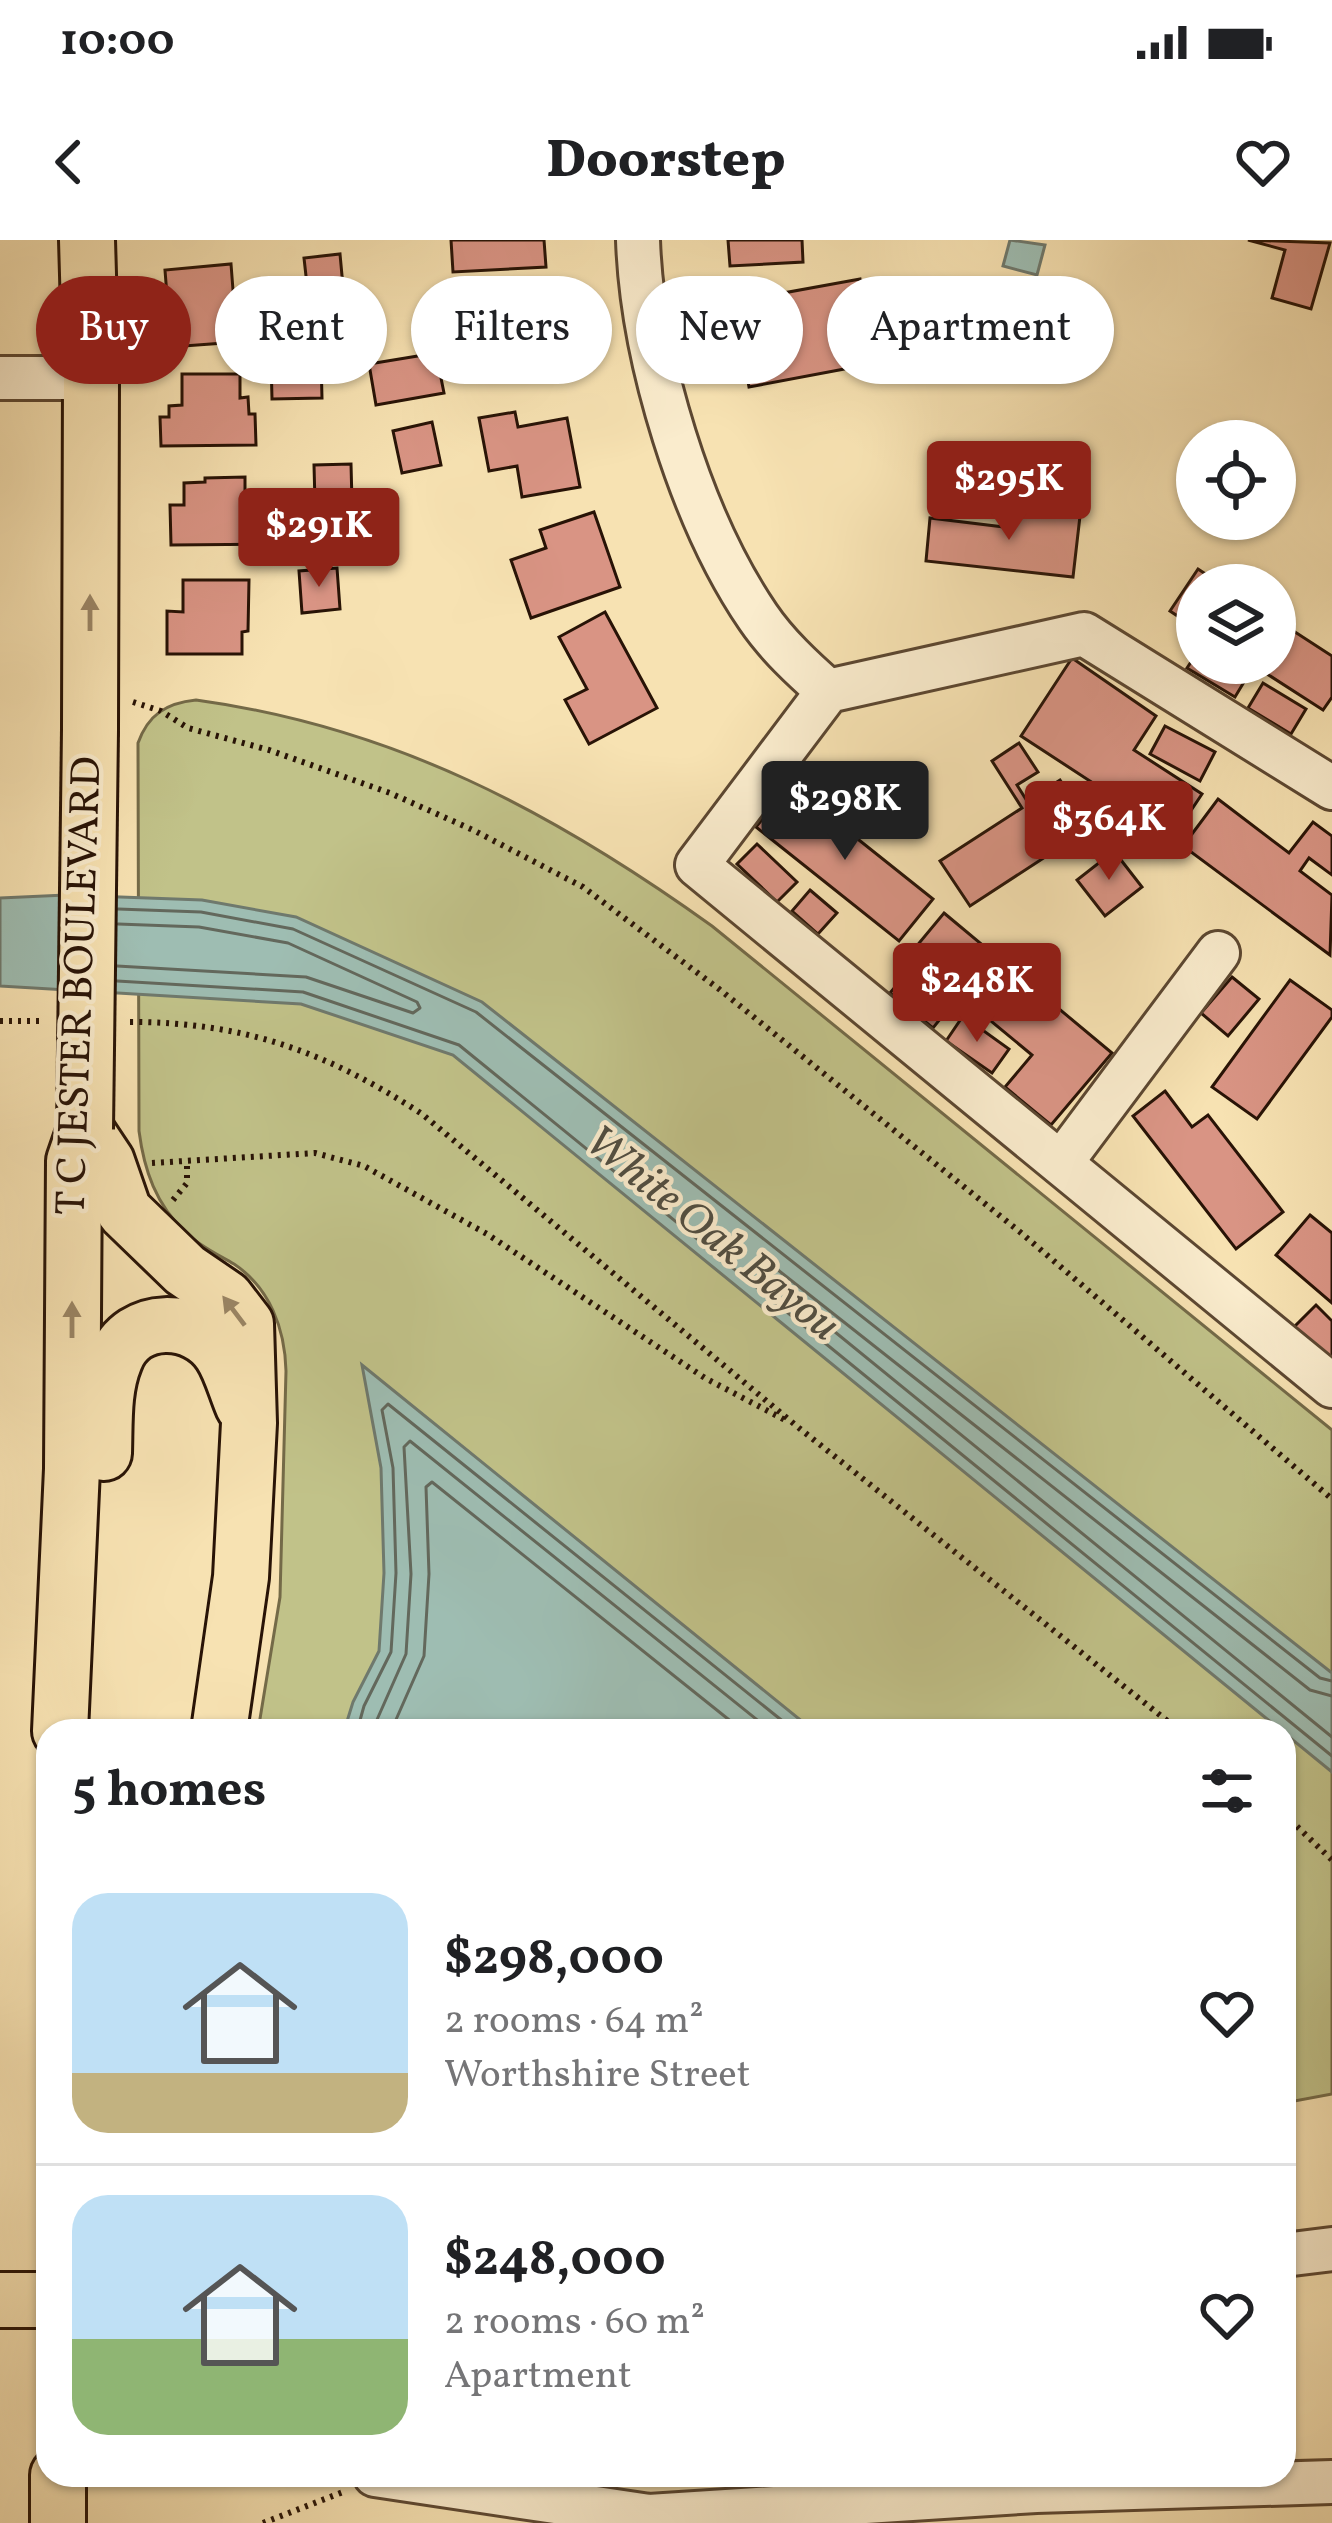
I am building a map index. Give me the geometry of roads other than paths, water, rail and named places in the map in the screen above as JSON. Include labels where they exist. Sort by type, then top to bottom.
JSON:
[{"type":"main road","name":"T C JESTER BOULEVARD","points":[[87,240],[88,276]]},
{"type":"main road","name":"T C JESTER BOULEVARD","points":[[60,1707],[72,1468],[74,1161],[86,1129],[91,384]]},
{"type":"main road","points":[[86,1129],[107,1162],[124,1211],[185,1270],[226,1298],[247,1324],[249,1424],[242,1577],[221,1719]]},
{"type":"main road","points":[[60,1707],[89,1606],[101,1520],[106,1396],[123,1345],[153,1324],[172,1324],[204,1336],[221,1353],[249,1424]]},
{"type":"main road","points":[[0,2300],[36,2300]]},
{"type":"main road","points":[[58,2487],[58,2523]]},
{"type":"street","points":[[638,240],[646,332],[692,484],[758,618],[797,664],[829,691]]},
{"type":"street","points":[[0,378],[36,378]]},
{"type":"street","points":[[1332,788],[1084,634],[829,691],[698,865],[1332,1386]]},
{"type":"street","points":[[1060,1163],[1219,953]]},
{"type":"street","points":[[1296,2254],[1332,2249]]},
{"type":"street","points":[[1296,2482],[1332,2482]]},
{"type":"street","points":[[452,2487],[649,2516],[988,2487]]},
{"type":"water","points":[[1010,240],[1045,245],[1037,275],[1003,266]]},
{"type":"water","name":"White Oak Bayou","points":[[66,895],[202,900],[296,917],[482,1002],[1332,1673],[1332,1772],[1296,1743],[1296,1719],[1267,1719],[453,1055],[301,1004],[0,986],[0,898]]},
{"type":"water","points":[[362,1365],[799,1719],[348,1719],[379,1651],[384,1573],[381,1468]]}]
